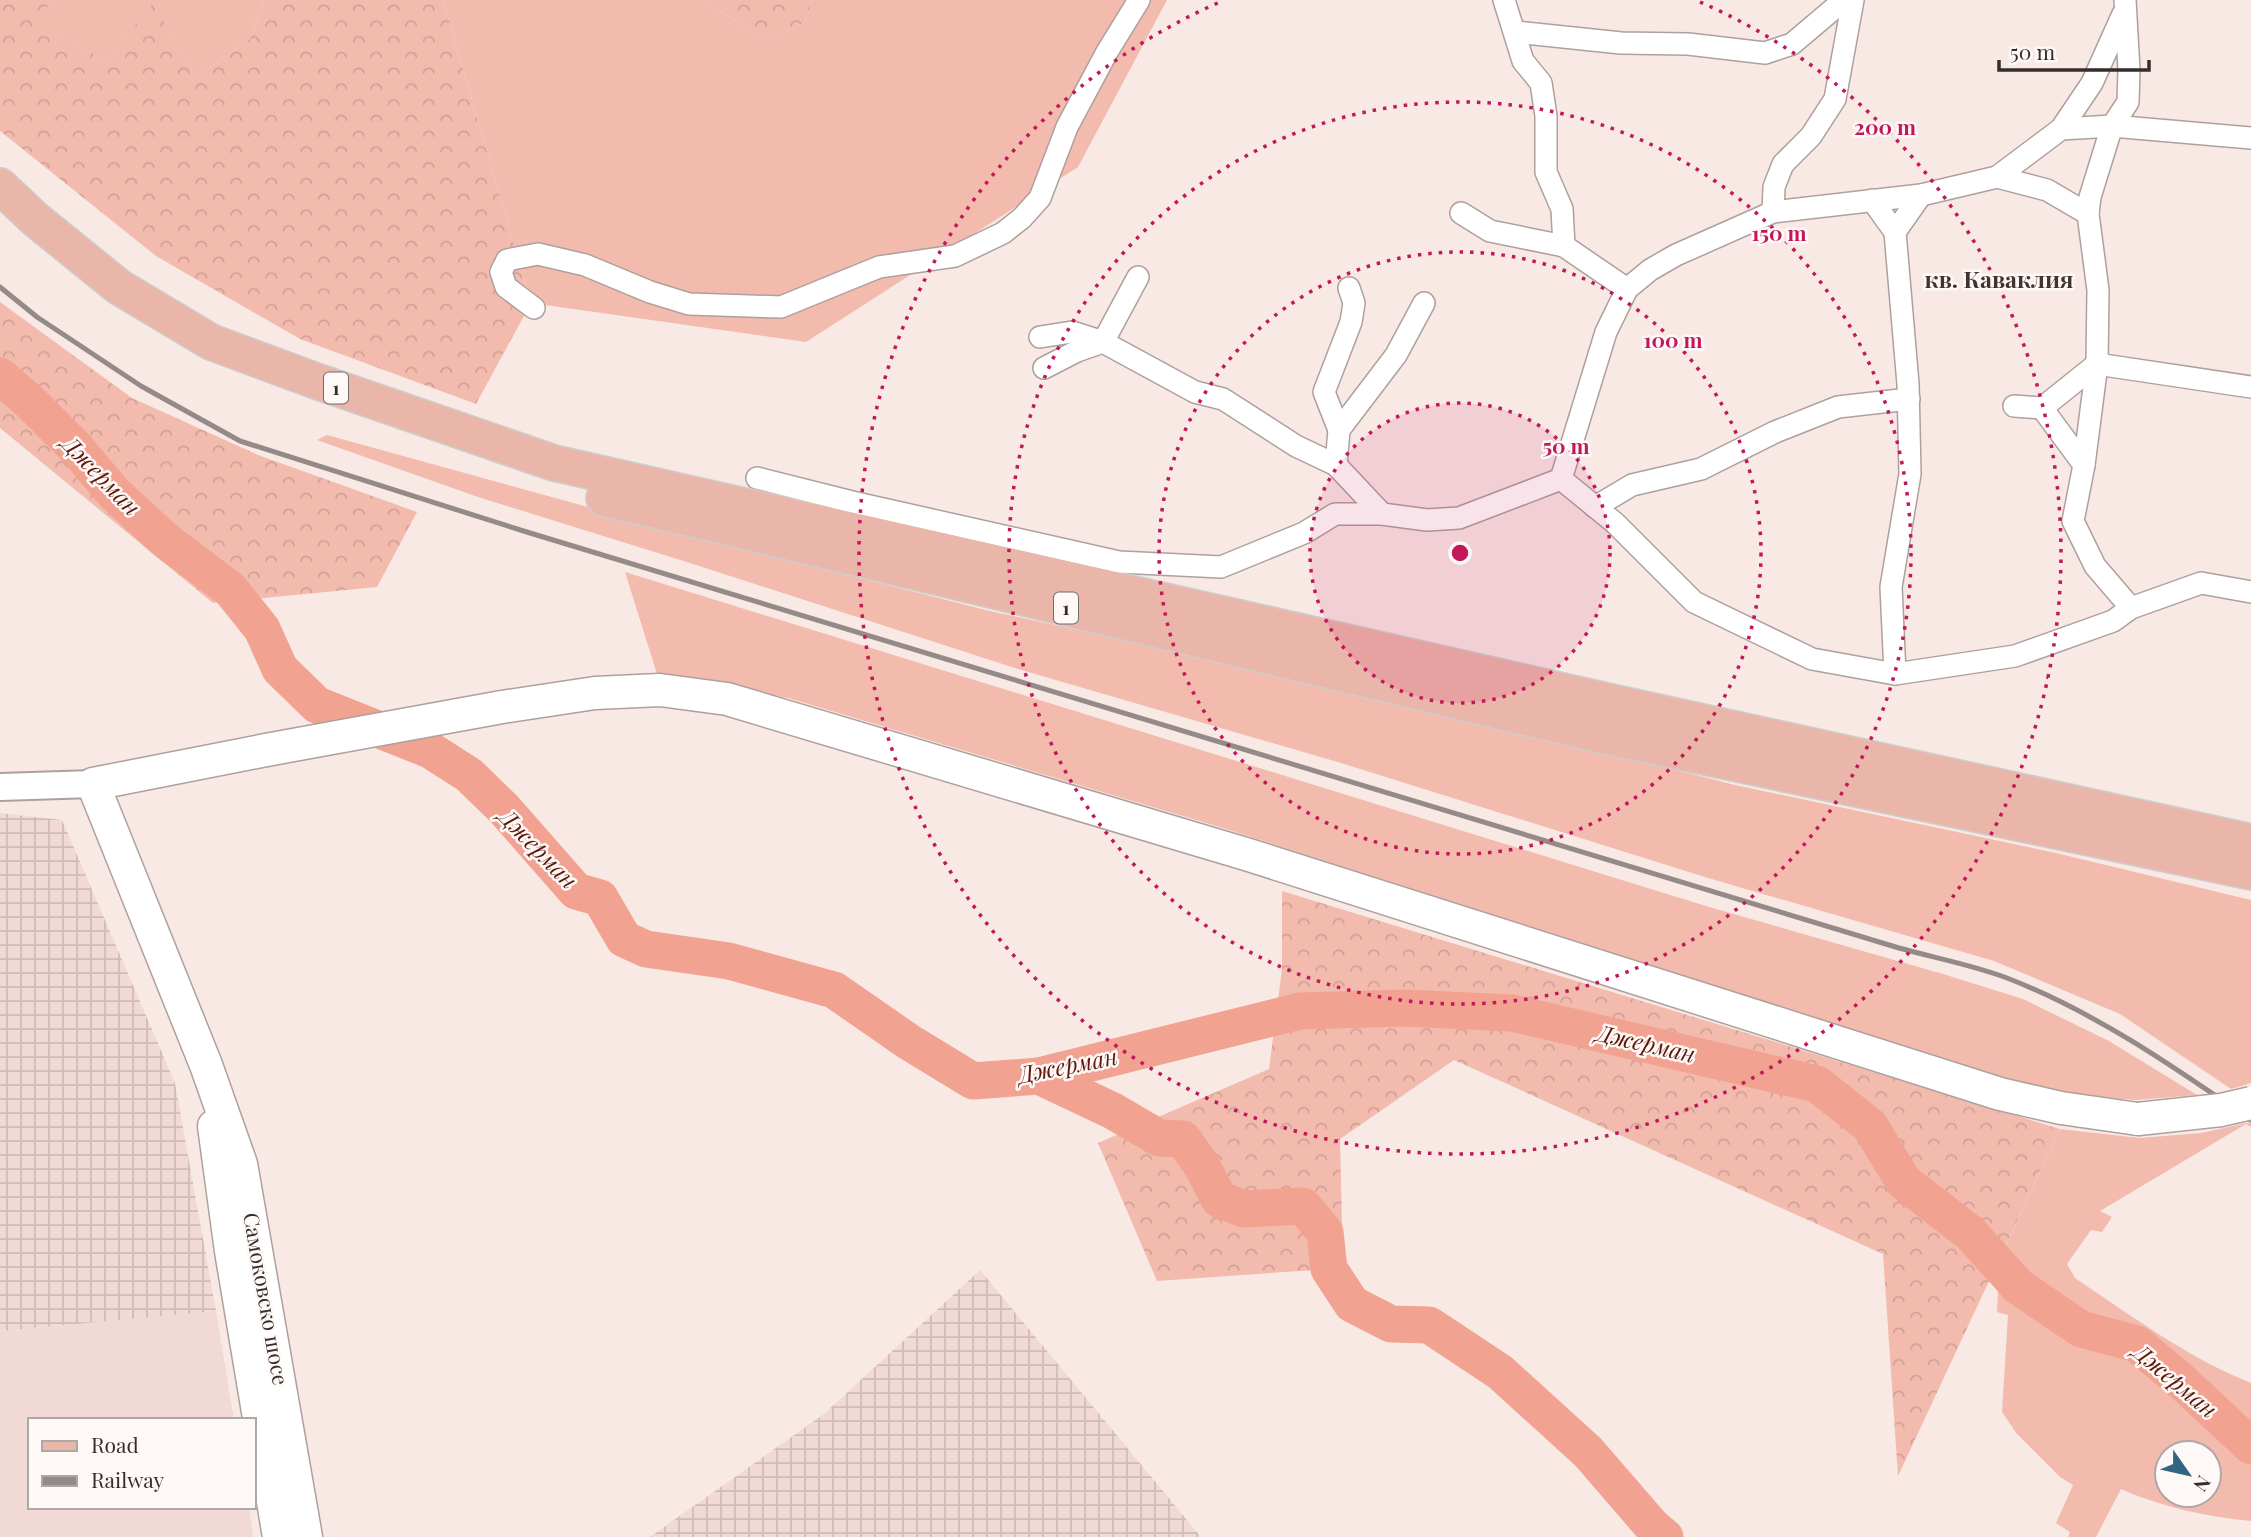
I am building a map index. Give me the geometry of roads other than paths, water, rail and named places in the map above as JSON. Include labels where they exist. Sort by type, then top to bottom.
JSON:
[{"type":"main road","name":"1","points":[[0,186],[35,219],[119,287],[211,342],[554,463],[1593,698],[2251,842]]},
{"type":"main road","name":"1","points":[[0,212],[109,301],[204,358],[302,399],[563,489],[1600,735],[2251,872]]},
{"type":"main road","points":[[93,784],[502,707],[595,693],[660,690],[727,699],[1249,855],[2000,1094],[2061,1108],[2138,1119],[2221,1110],[2251,1103]]},
{"type":"main road","name":"Самоковско шосе","points":[[93,784],[206,1066],[241,1164],[306,1537]]},
{"type":"main road","points":[[2188,860],[2251,880]]},
{"type":"main road","name":"Самоковско шосе","points":[[206,1066],[231,1251],[279,1537]]},
{"type":"street","points":[[534,308],[506,287],[501,272],[507,260],[538,254],[585,265],[650,292],[689,303],[781,307],[879,267],[955,256],[1003,233],[1022,218],[1040,198],[1067,127],[1107,52],[1139,0]]},
{"type":"street","points":[[1504,0],[1523,61],[1541,83],[1546,116],[1546,172],[1562,209],[1564,246]]},
{"type":"street","points":[[1516,32],[1621,44],[1688,44],[1765,53],[1792,44],[1844,0]]},
{"type":"street","points":[[1773,212],[1774,187],[1783,164],[1811,136],[1835,99],[1853,0]]},
{"type":"street","points":[[2125,4],[2128,102],[2112,126],[2090,197],[2088,214],[2098,290],[2097,364],[2084,465],[2073,521],[2095,566],[2131,608]]},
{"type":"street","points":[[1561,479],[1606,332],[1627,289],[1650,270],[1676,255],[1773,212],[1921,195],[1997,177],[2061,129],[2092,83],[2125,4]]},
{"type":"street","points":[[2061,129],[2112,126],[2251,138]]},
{"type":"street","points":[[1997,177],[2047,190],[2088,214]]},
{"type":"street","points":[[1895,232],[1921,195]]},
{"type":"street","points":[[1872,200],[1895,232],[1909,399],[1910,474],[1891,587],[1895,674]]},
{"type":"street","points":[[1461,212],[1490,230],[1564,246],[1627,289]]},
{"type":"street","points":[[1044,368],[1077,351],[1103,342],[1138,277]]},
{"type":"street","points":[[1324,393],[1351,322],[1354,303],[1349,288]]},
{"type":"street","points":[[1339,430],[1396,355],[1424,303]]},
{"type":"street","points":[[1040,337],[1072,332],[1103,342],[1195,392],[1223,399],[1296,446],[1336,465],[1382,514]]},
{"type":"street","points":[[1322,360],[1324,393],[1339,430],[1336,465]]},
{"type":"street","points":[[2014,405],[2042,408],[2097,364],[2251,387]]},
{"type":"street","points":[[1595,507],[1632,485],[1701,469],[1775,432],[1838,407],[1909,399]]},
{"type":"street","points":[[2042,408],[2084,465]]},
{"type":"street","points":[[757,478],[1119,562],[1221,567],[1304,533],[1335,514],[1382,514],[1427,520],[1459,518],[1561,479]]},
{"type":"street","points":[[1561,479],[1615,523],[1694,602],[1812,659],[1895,674],[2015,656],[2113,621],[2131,608],[2201,583],[2251,592]]},
{"type":"street","points":[[5,787],[93,784]]},
{"type":"waterway","name":"Джерман","points":[[0,376],[75,447],[113,492],[165,540],[230,589],[262,629],[280,669],[317,705],[430,750],[469,775],[504,809],[576,891],[600,898],[624,939],[646,949],[729,961],[834,990],[909,1042],[973,1081],[1039,1076],[1300,1011],[1405,1008],[1512,1013],[1817,1084],[1870,1126],[1904,1182],[1970,1233],[2019,1287],[2081,1329],[2137,1344],[2251,1446]]},
{"type":"waterway","points":[[1039,1076],[1113,1111],[1159,1138],[1183,1139],[1202,1166],[1219,1199],[1244,1209],[1303,1206],[1325,1232],[1329,1269],[1352,1304],[1391,1324],[1429,1325],[1500,1372],[1588,1452],[1652,1526],[1665,1537]]},
{"type":"railway","points":[[0,287],[37,317],[141,386],[240,441],[530,533],[1899,948],[1994,973],[2040,992],[2103,1024],[2251,1120]]},
{"type":"district","name":"кв. Каваклия","points":[[1999,280]]}]
